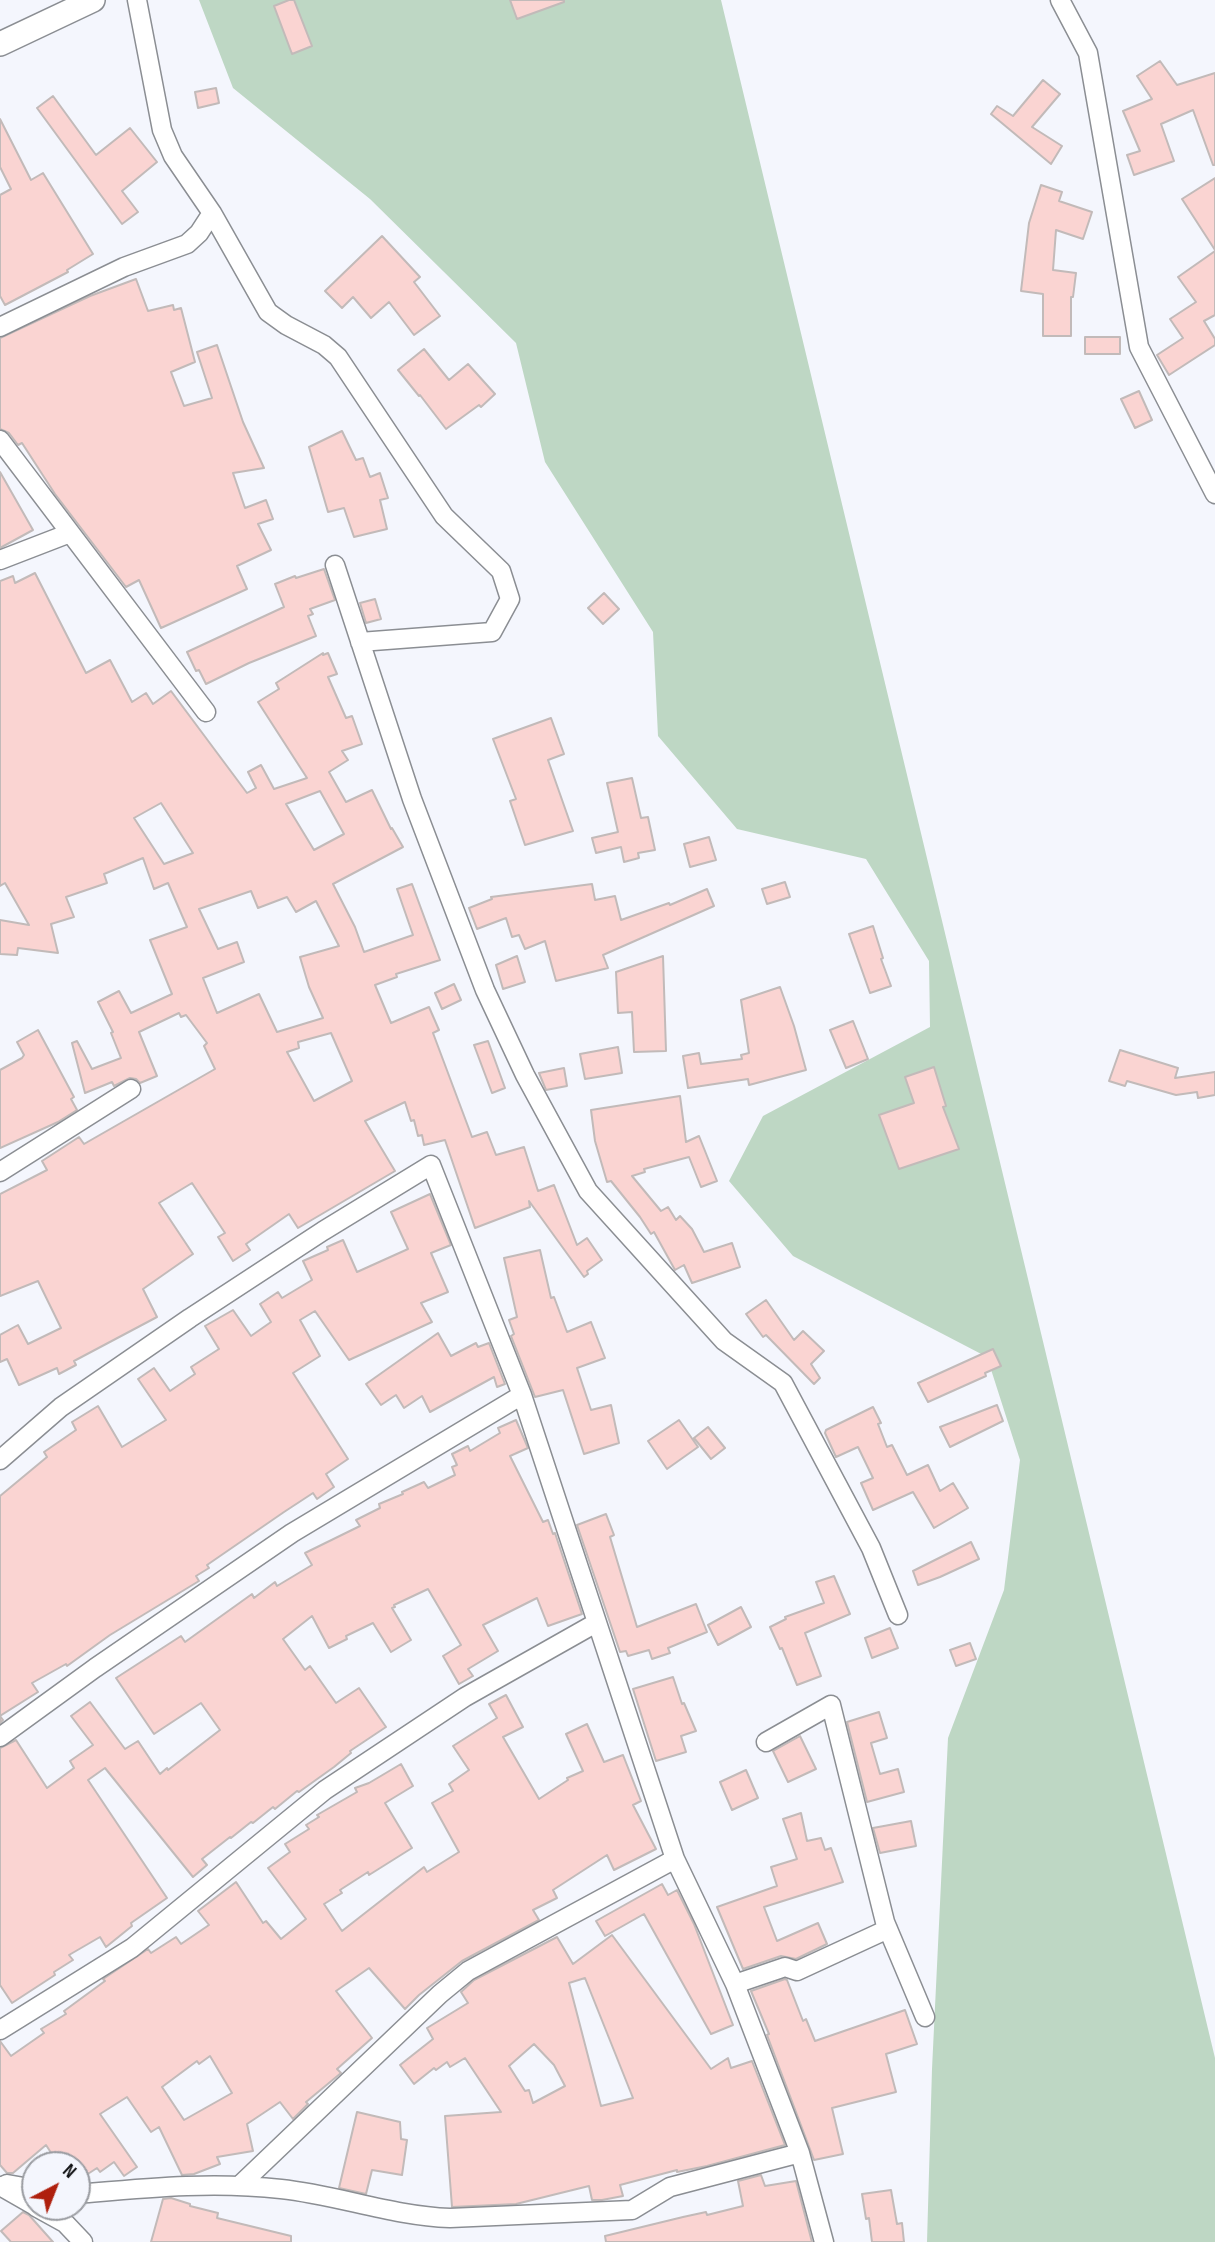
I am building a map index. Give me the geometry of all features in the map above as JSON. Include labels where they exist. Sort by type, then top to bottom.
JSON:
[{"type":"street","points":[[0,44],[66,6],[93,0]]},
{"type":"street","points":[[137,0],[162,130],[173,156],[212,213],[268,312],[324,345],[338,357],[444,516],[501,571],[510,599],[492,632],[360,642]]},
{"type":"street","points":[[1061,0],[1088,53],[1139,348],[1215,494]]},
{"type":"street","points":[[0,327],[124,267],[187,244],[199,233],[212,213]]},
{"type":"street","points":[[0,440],[206,712]]},
{"type":"street","points":[[0,560],[70,533]]},
{"type":"street","points":[[335,565],[412,799],[485,990],[525,1075],[588,1191],[724,1341],[783,1382],[871,1548],[898,1615]]},
{"type":"street","points":[[0,1172],[131,1089]]},
{"type":"street","points":[[0,1460],[61,1407],[190,1318],[323,1231],[431,1165],[522,1395],[675,1859],[735,1984],[800,2152],[824,2242]]},
{"type":"street","points":[[0,1737],[95,1668],[292,1533],[522,1395]]},
{"type":"street","points":[[0,2030],[132,1948],[325,1790],[465,1697],[596,1623]]},
{"type":"street","points":[[766,1742],[831,1705],[888,1929],[925,2017]]},
{"type":"street","points":[[239,2186],[440,1994],[468,1971],[675,1859]]},
{"type":"street","points":[[735,1984],[785,1968],[797,1971],[888,1929]]},
{"type":"street","points":[[91,2193],[179,2185],[283,2189],[421,2217],[450,2218],[632,2210],[670,2187],[800,2152]]},
{"type":"street","points":[[0,2184],[21,2187]]},
{"type":"street","points":[[0,2184],[21,2197]]},
{"type":"street","points":[[61,2221],[83,2242]]},
{"type":"green space","points":[[199,0],[721,0],[1215,2058],[1215,2242],[927,2242],[932,2069],[948,1738],[1004,1590],[1020,1460],[987,1357],[793,1256],[729,1181],[763,1116],[930,1027],[929,961],[866,859],[737,829],[658,736],[653,632],[545,462],[516,343],[370,199],[233,88]]},
{"type":"building","points":[[294,0],[312,46],[292,54],[274,6]]},
{"type":"building","points":[[510,0],[564,0],[564,2],[517,19]]},
{"type":"building","points":[[1160,61],[1177,85],[1215,73],[1215,165],[1193,110],[1161,124],[1174,161],[1134,175],[1127,155],[1140,151],[1123,111],[1152,99],[1137,76]]},
{"type":"building","points":[[1043,80],[1060,94],[1032,127],[1062,146],[1051,164],[991,114],[997,106],[1013,116]]},
{"type":"building","points":[[216,88],[219,103],[198,108],[195,92]]},
{"type":"building","points":[[53,96],[96,155],[130,128],[157,162],[122,191],[138,212],[122,224],[37,108]]},
{"type":"building","points":[[0,119],[31,180],[43,173],[93,254],[67,270],[68,272],[5,305],[0,296],[0,195],[11,189],[0,167]]},
{"type":"building","points":[[1215,178],[1215,250],[1182,199]]},
{"type":"building","points":[[1041,185],[1062,192],[1059,201],[1092,212],[1083,239],[1056,230],[1053,270],[1076,273],[1071,297],[1071,336],[1043,336],[1043,294],[1021,291],[1029,223]]},
{"type":"building","points":[[382,236],[420,277],[414,282],[440,316],[414,335],[389,302],[371,318],[353,297],[342,308],[325,291]]},
{"type":"building","points":[[1215,251],[1215,315],[1204,321],[1215,339],[1215,345],[1169,375],[1157,355],[1183,338],[1170,319],[1196,302],[1178,277]]},
{"type":"building","points":[[136,279],[148,311],[173,305],[174,310],[181,308],[195,362],[171,372],[184,406],[212,398],[197,352],[217,345],[243,422],[264,468],[233,473],[245,508],[266,500],[273,519],[258,524],[271,550],[237,566],[247,589],[161,628],[139,580],[126,587],[55,494],[22,443],[18,445],[9,433],[0,429],[0,338],[90,296]]},
{"type":"building","points":[[1085,337],[1120,337],[1120,354],[1085,354]]},
{"type":"building","points":[[424,349],[449,380],[468,364],[495,394],[481,407],[479,405],[446,429],[398,370]]},
{"type":"building","points":[[1139,391],[1152,420],[1135,428],[1121,399]]},
{"type":"building","points":[[342,431],[356,460],[363,458],[370,477],[380,473],[388,498],[380,500],[387,529],[354,537],[344,508],[328,512],[309,447]]},
{"type":"building","points":[[0,472],[33,530],[0,548]]},
{"type":"building","points":[[324,569],[335,600],[310,609],[313,614],[308,616],[316,636],[206,684],[187,652],[284,607],[275,584]]},
{"type":"building","points":[[35,573],[86,673],[110,660],[132,702],[146,693],[153,704],[171,691],[247,793],[256,788],[248,772],[261,765],[274,789],[307,778],[258,702],[279,689],[276,683],[323,653],[328,653],[337,674],[328,677],[346,718],[352,716],[362,744],[342,751],[348,760],[329,772],[346,802],[372,790],[403,847],[333,884],[355,927],[364,952],[413,935],[397,889],[412,884],[440,960],[396,974],[397,977],[375,985],[391,1023],[429,1007],[439,1030],[433,1033],[472,1137],[487,1132],[496,1155],[524,1147],[538,1191],[554,1185],[577,1245],[587,1238],[602,1260],[587,1271],[588,1274],[584,1277],[529,1201],[530,1207],[475,1228],[445,1140],[424,1145],[422,1135],[418,1136],[405,1102],[365,1121],[395,1171],[298,1228],[289,1214],[246,1244],[250,1250],[233,1261],[218,1237],[225,1233],[192,1183],[159,1203],[193,1254],[143,1289],[157,1317],[74,1361],[76,1365],[59,1374],[57,1368],[19,1385],[7,1359],[0,1362],[0,1335],[18,1325],[28,1344],[61,1328],[38,1281],[0,1296],[0,1194],[47,1170],[42,1161],[79,1137],[84,1144],[215,1069],[204,1046],[207,1043],[186,1015],[181,1017],[179,1013],[139,1032],[157,1076],[140,1083],[130,1078],[114,1086],[112,1082],[85,1093],[72,1043],[77,1041],[92,1069],[121,1058],[111,1033],[113,1032],[98,1002],[119,991],[131,1013],[172,994],[150,940],[187,927],[168,883],[154,889],[143,858],[104,874],[107,883],[66,897],[74,917],[51,924],[58,953],[18,948],[17,955],[0,954],[0,920],[29,925],[5,883],[0,886],[0,581],[13,576],[15,583]],"holes":[[[320,791],[344,834],[314,850],[286,804]],[[161,803],[193,853],[164,864],[134,818]],[[251,891],[258,908],[287,897],[296,912],[316,901],[339,946],[300,957],[309,987],[323,1018],[277,1032],[259,994],[217,1013],[203,978],[244,962],[237,942],[218,949],[199,909]],[[331,1033],[352,1081],[314,1101],[287,1052],[299,1048],[298,1042]]]},
{"type":"building","points":[[604,593],[619,609],[603,624],[588,608]]},
{"type":"building","points":[[375,599],[381,619],[366,623],[360,603]]},
{"type":"building","points":[[551,718],[564,754],[548,760],[573,831],[525,845],[510,801],[516,799],[493,739]]},
{"type":"building","points":[[632,778],[641,818],[648,817],[655,850],[638,853],[639,858],[624,862],[621,847],[596,853],[592,838],[618,832],[607,783]]},
{"type":"building","points":[[709,837],[716,860],[690,867],[684,844]]},
{"type":"building","points":[[785,882],[790,897],[767,904],[762,889]]},
{"type":"building","points":[[592,884],[595,900],[615,896],[621,920],[669,903],[670,905],[707,889],[714,906],[603,955],[608,968],[556,981],[545,941],[525,949],[519,935],[512,937],[506,918],[477,929],[469,908],[492,899],[491,897]]},
{"type":"building","points":[[873,926],[891,986],[870,993],[849,934]]},
{"type":"building","points":[[517,956],[525,982],[503,989],[496,965]]},
{"type":"building","points":[[663,956],[666,1051],[634,1052],[632,1012],[618,1013],[616,972]]},
{"type":"building","points":[[454,984],[461,1000],[442,1009],[435,993]]},
{"type":"building","points":[[780,987],[806,1070],[749,1085],[748,1079],[688,1088],[683,1056],[699,1053],[701,1064],[742,1059],[741,1055],[749,1053],[741,1000]]},
{"type":"building","points":[[853,1021],[868,1059],[846,1068],[830,1030]]},
{"type":"building","points":[[38,1030],[74,1097],[71,1099],[77,1110],[58,1122],[0,1148],[0,1070],[22,1058],[24,1055],[17,1042]]},
{"type":"building","points":[[488,1041],[505,1088],[492,1093],[474,1045]]},
{"type":"building","points":[[618,1047],[622,1073],[585,1079],[580,1054]]},
{"type":"building","points":[[1120,1050],[1178,1068],[1175,1078],[1215,1072],[1215,1095],[1198,1098],[1197,1092],[1176,1095],[1127,1081],[1125,1086],[1109,1081]]},
{"type":"building","points":[[934,1067],[946,1106],[943,1107],[959,1149],[899,1169],[879,1115],[914,1103],[905,1077]]},
{"type":"building","points":[[564,1068],[567,1086],[546,1090],[539,1073]]},
{"type":"building","points":[[680,1096],[686,1142],[699,1136],[717,1181],[701,1187],[689,1157],[644,1169],[645,1172],[632,1176],[661,1211],[668,1207],[676,1220],[680,1216],[692,1229],[704,1252],[732,1243],[740,1267],[692,1283],[684,1265],[675,1270],[654,1232],[651,1234],[611,1181],[607,1182],[595,1141],[591,1110]]},
{"type":"building","points":[[430,1194],[451,1245],[431,1253],[448,1292],[421,1303],[432,1322],[349,1360],[315,1311],[300,1320],[320,1356],[293,1373],[348,1459],[326,1474],[334,1487],[317,1499],[313,1493],[207,1565],[209,1568],[196,1576],[199,1581],[110,1635],[67,1666],[66,1664],[32,1683],[38,1692],[0,1716],[0,1496],[47,1457],[44,1452],[76,1430],[72,1422],[98,1406],[122,1447],[166,1420],[138,1379],[154,1368],[170,1391],[195,1374],[191,1367],[219,1349],[205,1326],[233,1310],[251,1336],[271,1322],[260,1304],[278,1292],[282,1298],[312,1280],[303,1261],[328,1250],[327,1247],[343,1240],[357,1272],[408,1249],[391,1212]]},
{"type":"building","points":[[540,1250],[551,1298],[554,1297],[567,1332],[591,1322],[605,1358],[577,1368],[591,1410],[611,1405],[619,1443],[584,1454],[563,1390],[535,1397],[511,1336],[514,1334],[509,1320],[517,1317],[504,1258]]},
{"type":"building","points":[[766,1300],[794,1340],[803,1331],[824,1351],[811,1364],[820,1378],[814,1384],[766,1335],[763,1337],[746,1314]]},
{"type":"building","points":[[438,1333],[451,1356],[476,1343],[478,1347],[489,1343],[505,1384],[497,1387],[494,1377],[430,1412],[422,1396],[404,1408],[396,1395],[381,1405],[366,1384]]},
{"type":"building","points":[[993,1349],[1001,1366],[985,1373],[986,1376],[928,1402],[918,1383]]},
{"type":"building","points":[[997,1405],[1003,1421],[950,1447],[940,1427]]},
{"type":"building","points":[[873,1407],[881,1423],[878,1424],[887,1447],[892,1445],[907,1475],[928,1465],[940,1491],[953,1483],[968,1508],[934,1528],[913,1492],[873,1510],[861,1483],[873,1478],[858,1447],[836,1457],[825,1433],[826,1430]]},
{"type":"building","points":[[516,1420],[528,1448],[510,1456],[543,1522],[548,1520],[553,1534],[555,1533],[582,1614],[548,1626],[537,1598],[483,1625],[498,1651],[468,1669],[473,1676],[459,1684],[443,1656],[461,1645],[428,1589],[392,1608],[411,1640],[391,1652],[373,1623],[329,1648],[312,1616],[283,1639],[305,1670],[310,1666],[336,1703],[359,1688],[386,1727],[275,1809],[273,1807],[230,1837],[202,1859],[207,1865],[193,1877],[105,1768],[88,1780],[167,1898],[131,1923],[132,1926],[106,1947],[100,1937],[69,1955],[73,1960],[12,2003],[0,1985],[0,1748],[16,1740],[47,1788],[74,1768],[70,1761],[93,1745],[71,1716],[90,1702],[125,1749],[138,1741],[160,1774],[167,1768],[168,1770],[220,1730],[201,1703],[154,1734],[116,1678],[181,1636],[185,1642],[252,1594],[254,1598],[275,1582],[277,1586],[312,1565],[305,1553],[360,1526],[356,1520],[380,1508],[379,1504],[424,1482],[428,1488],[455,1475],[452,1467],[457,1465],[452,1454],[468,1446],[470,1451],[500,1433],[498,1428]]},
{"type":"building","points":[[679,1420],[698,1447],[667,1469],[648,1441]]},
{"type":"building","points":[[708,1427],[725,1448],[711,1459],[694,1438]]},
{"type":"building","points":[[606,1514],[614,1535],[610,1537],[637,1627],[696,1604],[707,1632],[668,1648],[670,1653],[652,1659],[649,1650],[628,1656],[626,1651],[620,1652],[577,1525]]},
{"type":"building","points":[[971,1542],[979,1559],[918,1585],[913,1571]]},
{"type":"building","points":[[834,1576],[850,1614],[805,1633],[821,1676],[797,1685],[770,1627],[786,1619],[785,1617],[824,1603],[816,1582]]},
{"type":"building","points":[[741,1607],[751,1627],[718,1645],[708,1625]]},
{"type":"building","points":[[890,1628],[898,1648],[872,1658],[865,1638]]},
{"type":"building","points":[[970,1643],[976,1659],[956,1666],[950,1650]]},
{"type":"building","points":[[673,1677],[682,1704],[684,1703],[696,1731],[681,1736],[686,1752],[656,1761],[633,1689]]},
{"type":"building","points":[[506,1695],[523,1727],[503,1737],[539,1799],[568,1780],[567,1778],[583,1771],[566,1734],[587,1724],[604,1762],[623,1755],[641,1801],[633,1805],[656,1849],[614,1870],[607,1855],[553,1890],[557,1898],[533,1910],[539,1920],[462,1961],[405,2009],[369,1968],[336,1991],[372,2038],[337,2069],[341,2073],[306,2102],[308,2104],[293,2119],[280,2102],[247,2124],[253,2151],[217,2157],[220,2164],[194,2174],[182,2175],[159,2127],[151,2132],[127,2097],[100,2114],[137,2167],[124,2176],[114,2162],[100,2172],[97,2168],[91,2172],[91,2151],[50,2151],[46,2145],[39,2151],[21,2151],[21,2166],[13,2173],[7,2173],[0,2165],[0,2041],[11,2056],[44,2033],[41,2029],[66,2014],[64,2011],[105,1981],[103,1979],[148,1949],[151,1953],[176,1937],[181,1944],[209,1925],[198,1911],[236,1882],[263,1923],[266,1921],[281,1939],[306,1919],[268,1868],[290,1852],[285,1844],[309,1829],[306,1825],[319,1817],[317,1815],[357,1792],[355,1788],[401,1764],[413,1786],[385,1803],[412,1848],[369,1875],[368,1872],[324,1904],[342,1931],[424,1867],[427,1872],[459,1852],[432,1803],[453,1791],[449,1784],[469,1770],[453,1746],[497,1718],[489,1704]],"holes":[[[210,2056],[232,2093],[184,2120],[162,2087],[197,2061],[199,2064]]]},
{"type":"building","points":[[879,1712],[887,1738],[871,1743],[880,1774],[898,1769],[904,1792],[867,1802],[847,1722]]},
{"type":"building","points":[[800,1736],[816,1769],[788,1782],[773,1751]]},
{"type":"building","points":[[746,1770],[758,1798],[732,1810],[720,1782]]},
{"type":"building","points":[[801,1813],[807,1841],[821,1838],[825,1850],[831,1848],[843,1882],[764,1907],[777,1941],[818,1923],[827,1944],[796,1959],[781,1956],[743,1969],[717,1907],[777,1886],[771,1867],[797,1859],[783,1819]]},
{"type":"building","points":[[911,1821],[916,1846],[880,1853],[873,1828]]},
{"type":"building","points":[[662,1884],[668,1895],[677,1890],[694,1924],[733,2025],[711,2034],[644,1914],[605,1936],[596,1921]]},
{"type":"building","points":[[612,1935],[711,2069],[728,2058],[731,2068],[752,2061],[785,2145],[620,2185],[623,2196],[602,2200],[592,2200],[589,2186],[516,2204],[452,2207],[445,2116],[501,2112],[465,2058],[450,2067],[447,2062],[436,2070],[434,2068],[414,2084],[400,2065],[433,2039],[427,2028],[468,2003],[461,1992],[474,1980],[557,1937],[573,1964]],"holes":[[[585,1978],[633,2098],[601,2106],[569,1983]],[[534,2044],[554,2065],[565,2086],[533,2103],[529,2090],[525,2091],[509,2066]]]},
{"type":"building","points":[[785,1979],[815,2041],[905,2010],[917,2044],[886,2054],[896,2092],[832,2108],[843,2154],[814,2160],[751,1991]]},
{"type":"building","points":[[357,2112],[400,2122],[401,2139],[407,2140],[402,2175],[372,2170],[366,2194],[339,2188]]},
{"type":"building","points":[[761,2175],[765,2186],[796,2181],[812,2242],[606,2242],[605,2236],[743,2206],[738,2181]]},
{"type":"building","points":[[891,2190],[897,2224],[902,2223],[904,2242],[872,2242],[862,2194]]},
{"type":"building","points":[[171,2198],[218,2213],[217,2218],[291,2236],[291,2242],[151,2242],[163,2199]]},
{"type":"building","points":[[21,2214],[21,2221],[34,2221],[53,2242],[11,2242],[1,2231]]}]
